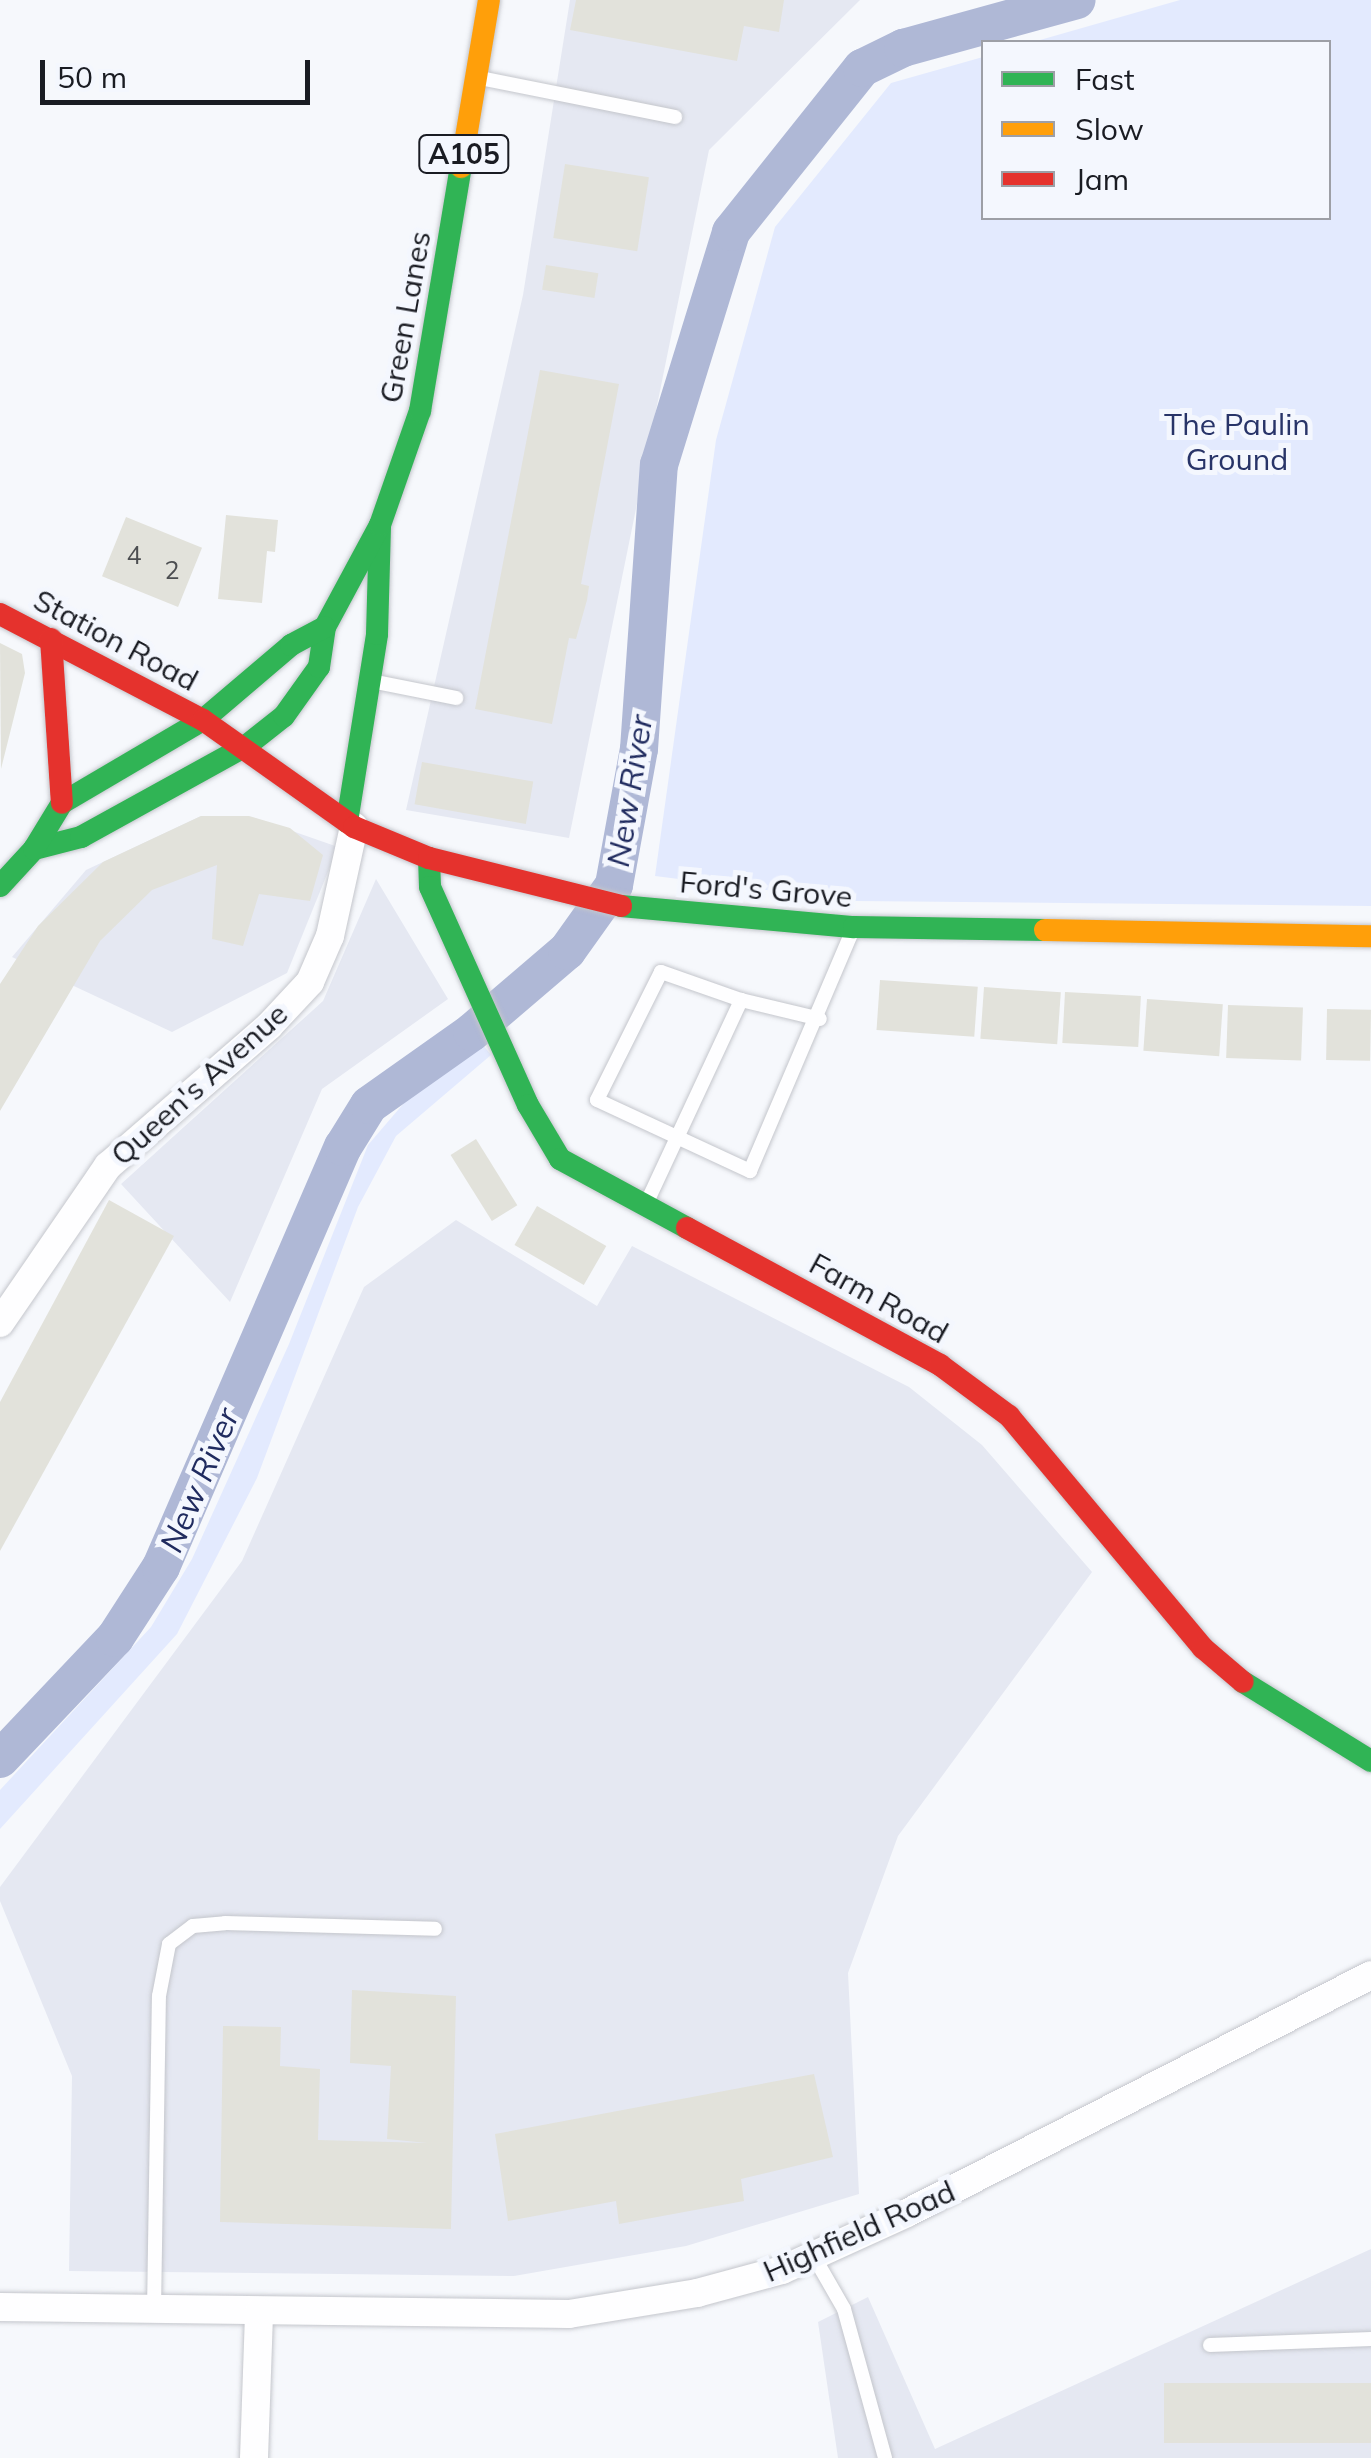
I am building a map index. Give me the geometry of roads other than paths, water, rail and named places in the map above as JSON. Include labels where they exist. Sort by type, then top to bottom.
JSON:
[{"type":"street","name":"Green Lanes","points":[[34,849],[82,837],[246,746],[284,716],[319,667],[324,627],[380,525],[420,411],[489,0]]},
{"type":"street","points":[[350,824],[370,680],[380,525]]},
{"type":"street","name":"Station Road","points":[[0,614],[203,720]]},
{"type":"street","name":"Green Lanes","points":[[0,886],[34,849],[62,802],[203,720],[291,645],[324,627]]},
{"type":"street","points":[[51,639],[62,802]]},
{"type":"street","name":"Ford's Grove","points":[[203,720],[246,746],[350,824],[429,858],[624,906],[854,927],[1371,936]]},
{"type":"street","name":"Queen's Avenue","points":[[0,1322],[108,1166],[270,1026],[310,982],[330,936],[350,824]]},
{"type":"street","name":"Farm Road","points":[[429,858],[430,888],[496,1034],[560,1159],[644,1208],[940,1365],[1009,1416],[1203,1648],[1266,1702],[1371,1761]]},
{"type":"street","name":"Highfield Road","points":[[0,2307],[569,2314],[697,2293],[813,2255],[1371,1975]]},
{"type":"street","points":[[254,2458],[258,2312]]},
{"type":"lane","points":[[476,77],[675,116]]},
{"type":"lane","points":[[370,680],[456,698]]},
{"type":"lane","points":[[820,1019],[741,1000],[661,972],[597,1100],[676,1140],[750,1171],[820,1019],[854,927]]},
{"type":"lane","points":[[644,1208],[741,1000]]},
{"type":"lane","points":[[154,2310],[159,1996],[169,1944],[193,1926],[225,1923],[435,1929]]},
{"type":"lane","points":[[813,2255],[844,2309],[886,2458]]},
{"type":"lane","points":[[1210,2345],[1371,2339]]},
{"type":"waterway","name":"New River","points":[[0,1759],[115,1638],[161,1567],[343,1147],[369,1105],[472,1032],[567,951],[614,885],[639,749],[659,465],[731,232],[862,68],[903,48],[1077,0]]},
{"type":"park label","name":"The Paulin Ground","points":[[1237,441]]}]
